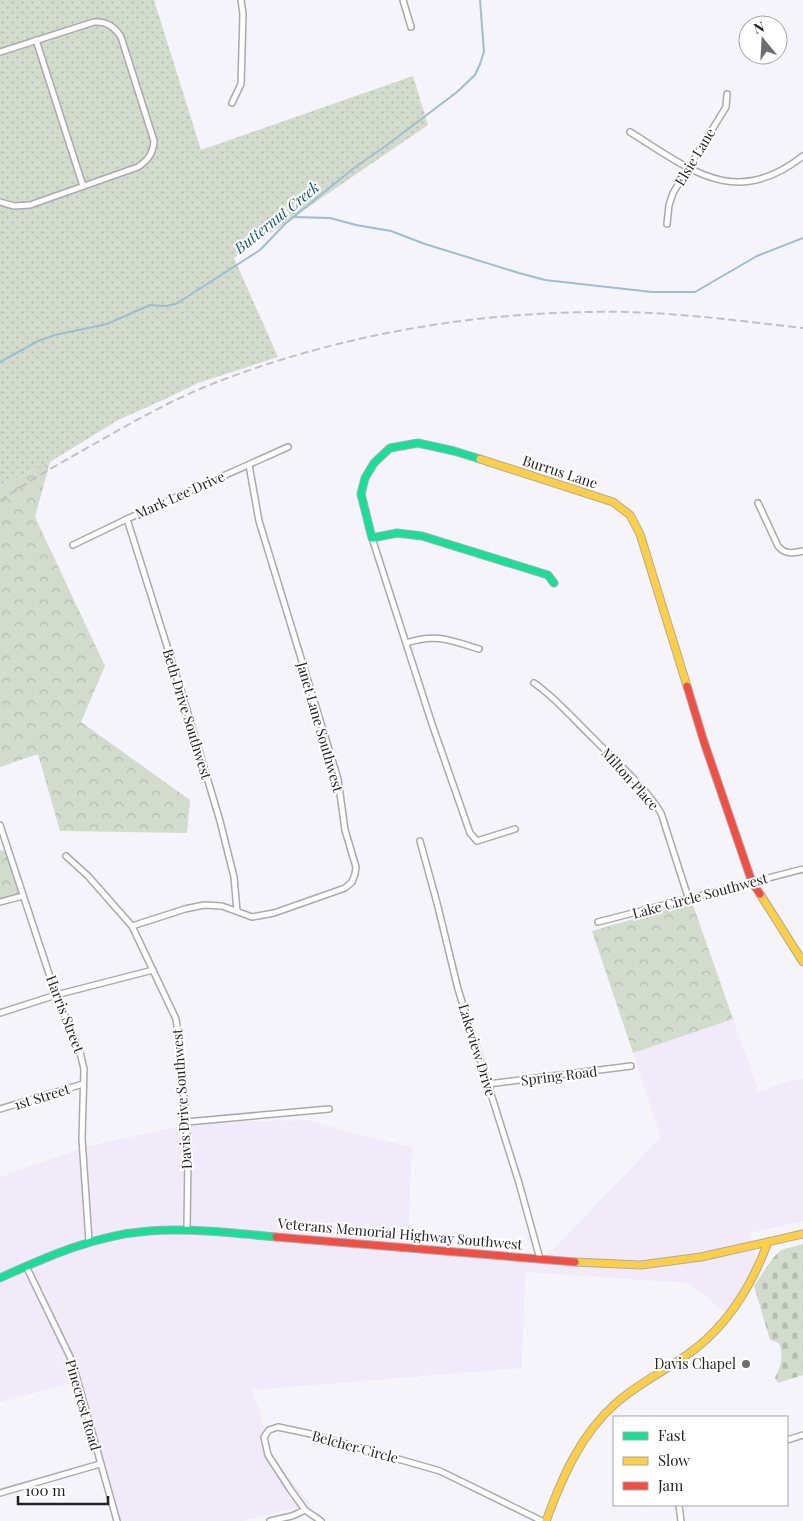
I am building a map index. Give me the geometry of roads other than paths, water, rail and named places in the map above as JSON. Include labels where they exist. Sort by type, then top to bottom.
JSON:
[{"type":"street","points":[[232,103],[240,84],[243,14],[241,0]]},
{"type":"street","points":[[403,0],[412,28]]},
{"type":"street","points":[[0,52],[94,22],[114,27],[121,37],[154,141],[149,158],[138,167],[23,207],[0,202]]},
{"type":"street","points":[[36,40],[83,186]]},
{"type":"street","name":"Elsie Lane","points":[[667,224],[670,199],[726,107],[728,94]]},
{"type":"street","points":[[630,132],[688,168],[710,178],[740,183],[775,175],[803,156]]},
{"type":"street","name":"Burrus Lane","points":[[372,538],[362,494],[365,478],[374,463],[390,448],[418,443],[454,451],[613,502],[625,509],[633,519],[640,534],[704,742],[752,882],[803,962]]},
{"type":"street","name":"Mark Lee Drive","points":[[73,545],[288,447]]},
{"type":"street","name":"Janet Lane Southwest","points":[[132,926],[185,908],[204,905],[222,906],[252,917],[274,913],[344,888],[352,882],[356,874],[356,867],[345,830],[338,779],[259,521],[249,465]]},
{"type":"street","points":[[758,503],[782,552],[803,551]]},
{"type":"street","name":"Beth Drive Southwest","points":[[127,519],[220,821],[234,877],[236,911]]},
{"type":"street","points":[[516,829],[477,841],[470,833],[432,724],[372,538],[391,532],[404,532],[422,536],[548,575],[554,583]]},
{"type":"street","points":[[406,642],[420,638],[440,637],[479,649]]},
{"type":"street","name":"Milton Place","points":[[534,683],[561,707],[655,803],[661,812],[688,900]]},
{"type":"street","name":"Harris Street","points":[[0,825],[56,995],[80,1052],[84,1069],[81,1131],[89,1241]]},
{"type":"street","name":"Lakeview Drive","points":[[420,841],[438,903],[458,989],[540,1259]]},
{"type":"street","name":"Davis Drive Southwest","points":[[66,856],[88,876],[132,926],[176,1019],[188,1155],[186,1229]]},
{"type":"street","name":"Lake Circle Southwest","points":[[598,922],[803,869]]},
{"type":"street","points":[[0,902],[23,896]]},
{"type":"street","points":[[0,1013],[56,995],[153,970]]},
{"type":"street","name":"Spring Road","points":[[488,1084],[631,1066]]},
{"type":"street","name":"1st Street","points":[[0,1109],[83,1084]]},
{"type":"street","points":[[186,1122],[329,1109]]},
{"type":"street","name":"Veterans Memorial Highway Southwest","points":[[0,1278],[89,1241],[132,1232],[186,1229],[602,1264],[641,1265],[701,1257],[803,1234]]},
{"type":"street","points":[[544,1521],[568,1466],[598,1423],[614,1405],[637,1386],[681,1359],[707,1340],[745,1291],[757,1271],[768,1242]]},
{"type":"street","name":"Pinecrest Road","points":[[26,1266],[72,1361],[117,1521]]},
{"type":"street","name":"Belcher Circle","points":[[321,1521],[305,1510],[268,1455],[264,1437],[269,1430],[278,1427],[311,1434],[440,1470],[544,1521]]},
{"type":"street","points":[[788,1440],[803,1435]]},
{"type":"street","points":[[0,1493],[100,1464]]},
{"type":"street","points":[[680,1506],[681,1521]]},
{"type":"street","points":[[270,1521],[292,1516],[305,1510]]},
{"type":"waterway","name":"Butternut Creek","points":[[0,362],[38,341],[55,335],[107,324],[150,305],[165,306],[176,304],[260,250],[285,224],[354,168],[457,92],[475,75],[484,52],[480,0]]},
{"type":"waterway","points":[[293,217],[330,218],[391,231],[425,244],[545,280],[652,292],[695,292],[757,256],[803,238]]},
{"type":"railway","points":[[0,501],[34,478],[150,413],[192,392],[252,369],[346,342],[394,332],[490,318],[588,312],[669,314],[803,328]]},
{"type":"place","name":"Davis Chapel","points":[[746,1364]]}]
